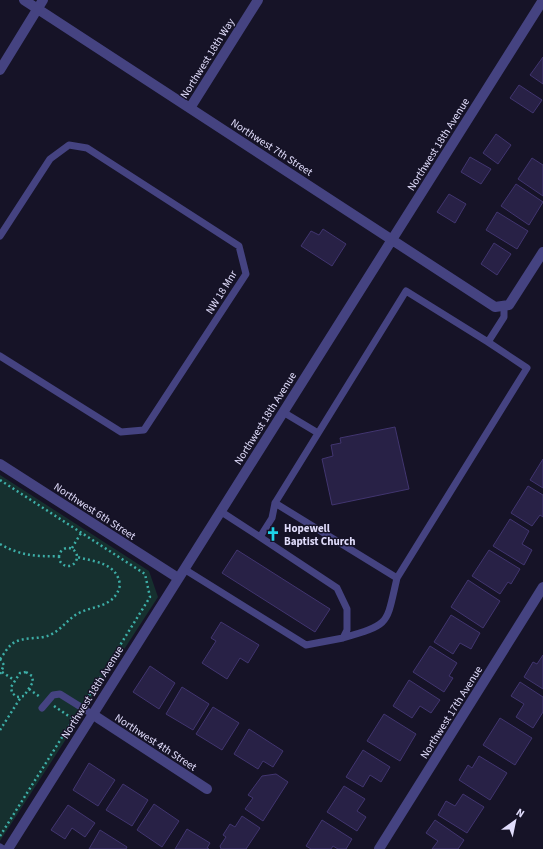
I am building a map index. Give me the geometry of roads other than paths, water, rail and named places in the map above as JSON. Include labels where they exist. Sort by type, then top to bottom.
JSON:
[{"type":"street","name":"Northwest 7th Street","points":[[24,0],[495,307],[507,305]]},
{"type":"street","points":[[0,70],[43,0]]},
{"type":"street","name":"Northwest 18th Way","points":[[190,108],[258,0]]},
{"type":"street","name":"Northwest 18th Avenue","points":[[6,848],[543,0]]},
{"type":"street","points":[[507,305],[543,252]]},
{"type":"street","name":"Northwest 6th Street","points":[[0,464],[178,578]]},
{"type":"street","name":"Northwest 17th Avenue","points":[[380,849],[543,587]]},
{"type":"street","name":"Northwest 4th Street","points":[[92,714],[207,789]]},
{"type":"lane","name":"NW 18 Mnr","points":[[0,236],[50,159],[69,145],[88,148],[239,246],[246,274],[144,430],[121,432],[0,356]]},
{"type":"lane","points":[[184,569],[306,645],[343,638],[372,629],[382,624],[392,605],[397,578],[527,368],[406,291],[275,503],[272,518],[260,537]]},
{"type":"lane","points":[[488,342],[504,317],[507,305]]},
{"type":"lane","points":[[283,412],[318,433]]},
{"type":"lane","points":[[275,503],[397,578]]},
{"type":"lane","points":[[220,511],[337,588],[347,609],[347,630],[343,638]]},
{"type":"lane","points":[[42,708],[53,696],[60,694],[92,714]]},
{"type":"place","name":"Hopewell Baptist Church","points":[[273,534]]}]
